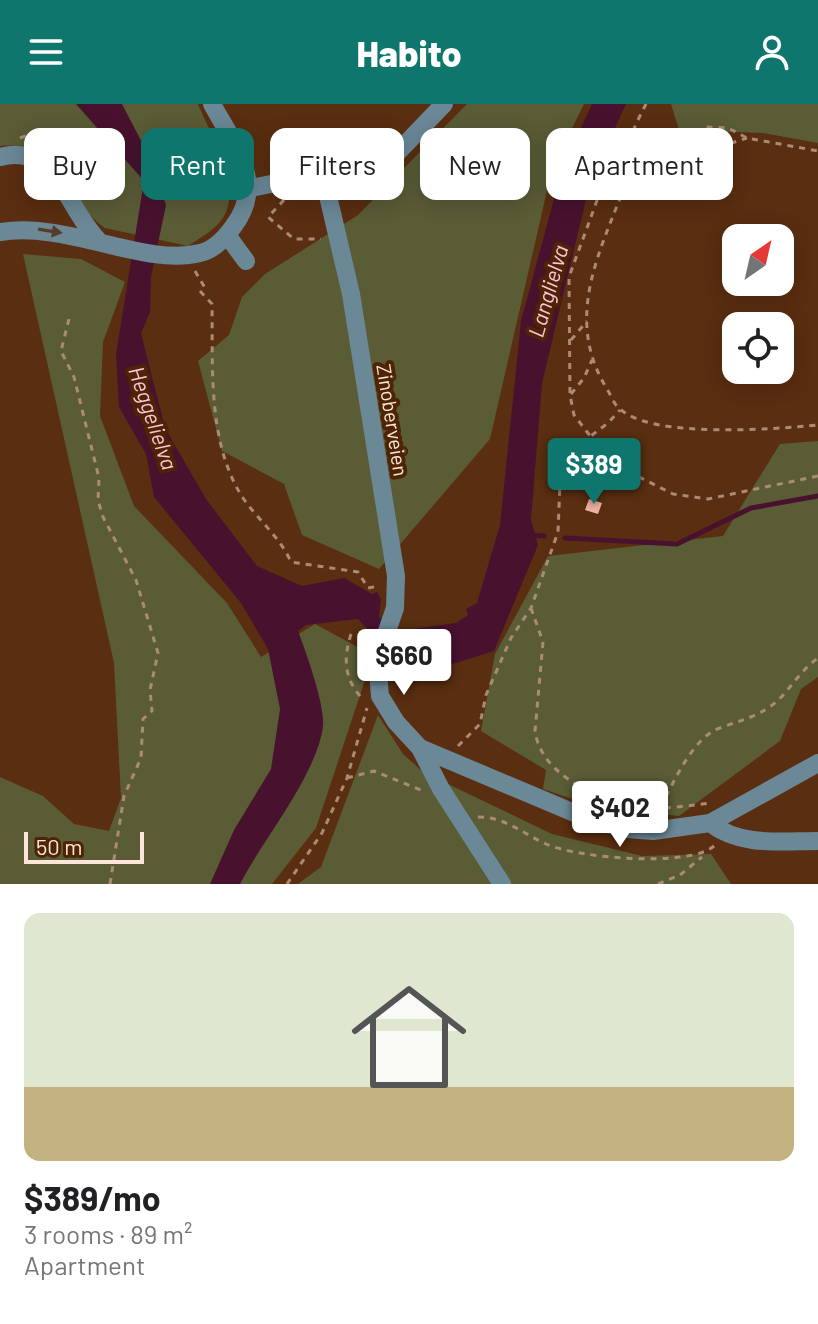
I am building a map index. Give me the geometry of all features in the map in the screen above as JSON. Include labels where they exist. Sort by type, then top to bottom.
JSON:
[{"type":"street","points":[[212,104],[228,128]]},
{"type":"street","points":[[404,143],[444,104]]},
{"type":"street","points":[[5,156],[33,158],[48,167],[82,224],[103,242]]},
{"type":"street","points":[[0,232],[43,230],[179,262],[203,253],[227,235],[248,200]]},
{"type":"street","name":"Zinoberveien","points":[[329,200],[340,242],[396,576],[395,608],[376,669],[380,696],[396,722],[428,752],[441,789],[502,884]]},
{"type":"street","points":[[227,235],[246,261]]},
{"type":"street","points":[[428,752],[560,809],[628,829],[716,828],[752,840],[818,841]]},
{"type":"street","points":[[716,828],[733,810],[818,763]]},
{"type":"path","points":[[636,128],[646,104]]},
{"type":"path","points":[[702,128],[728,128]]},
{"type":"path","points":[[733,131],[747,138],[818,151]]},
{"type":"path","points":[[5,156],[24,136]]},
{"type":"path","points":[[733,143],[747,138]]},
{"type":"path","points":[[285,200],[268,217],[281,230],[294,239],[340,242]]},
{"type":"path","points":[[597,200],[569,277],[570,395],[574,415],[589,438],[611,463],[627,474],[689,497],[708,499],[818,476]]},
{"type":"path","points":[[619,200],[592,265],[587,321],[592,360],[620,410],[649,422],[720,431],[818,423]]},
{"type":"path","points":[[179,262],[194,270],[205,288]]},
{"type":"path","points":[[200,291],[212,304],[213,384],[220,434],[233,479],[244,500],[285,548],[291,562],[358,572],[368,588],[377,587],[396,576]]},
{"type":"path","points":[[69,319],[61,351],[74,377],[99,478],[98,500],[109,533],[136,580],[158,653],[150,690],[152,711],[143,719],[141,758],[124,796],[110,884]]},
{"type":"path","points":[[569,342],[587,321]]},
{"type":"path","points":[[570,395],[584,378],[592,360]]},
{"type":"path","points":[[428,752],[461,744],[480,724],[486,695],[511,638],[531,608],[558,532],[560,483],[566,461],[620,410]]},
{"type":"path","points":[[531,608],[543,642],[535,731],[537,746],[555,768],[605,797],[643,807],[719,803],[733,810]]},
{"type":"path","points":[[287,884],[322,833],[347,778],[368,704],[351,687],[346,669],[345,651],[351,634]]},
{"type":"path","points":[[661,807],[699,745],[717,728],[753,717],[775,704],[802,669],[818,658]]},
{"type":"path","points":[[347,778],[374,771],[415,788],[441,789]]},
{"type":"path","points":[[643,807],[657,802],[669,791]]},
{"type":"path","points":[[461,818],[495,817],[548,845],[640,861],[702,856]]},
{"type":"path","points":[[658,884],[680,875],[702,856],[716,828]]},
{"type":"green space","points":[[0,104],[198,104],[209,128],[141,128],[141,200],[228,200],[227,210],[216,226],[188,246],[105,228],[90,215],[81,200],[125,200],[125,128],[24,128],[24,146],[0,146]]},
{"type":"green space","points":[[467,104],[584,104],[572,128],[546,128],[546,195],[490,439],[379,569],[302,535],[284,484],[222,451],[198,361],[229,335],[242,297],[265,274],[358,215],[373,200],[404,200],[404,168],[420,152],[420,200],[530,200],[530,128],[443,128]]},
{"type":"green space","points":[[671,104],[818,104],[818,143],[763,133],[733,132],[733,128],[678,128]]},
{"type":"green space","points":[[23,254],[81,259],[125,282],[103,342],[100,416],[134,506],[227,603],[261,657],[315,624],[365,651],[365,680],[316,828],[272,884],[0,884],[0,777],[43,796],[74,824],[109,831],[121,798],[114,663]]},
{"type":"green space","points":[[818,441],[818,677],[801,689],[780,741],[679,816],[596,807],[543,789],[546,770],[481,731],[495,654],[548,556],[723,536],[780,444]]},
{"type":"green space","points":[[378,715],[403,754],[423,772],[552,834],[642,856],[711,854],[731,884],[298,884],[321,867]]},
{"type":"water","points":[[76,104],[122,104],[141,141],[141,178],[125,159],[125,128],[97,128]]},
{"type":"water","points":[[592,104],[626,104],[615,128],[581,128]]},
{"type":"water","points":[[141,200],[164,200],[166,205],[151,277],[150,312],[141,333],[165,428],[206,499],[257,566],[302,586],[344,578],[372,594],[377,592],[381,599],[379,617],[398,631],[456,623],[468,615],[466,609],[477,603],[500,525],[521,321],[554,200],[586,200],[542,383],[531,520],[538,545],[494,651],[443,667],[404,657],[382,642],[358,619],[306,625],[298,631],[321,705],[323,726],[319,745],[300,786],[240,884],[210,884],[234,830],[271,769],[280,709],[268,649],[241,603],[154,497],[146,454],[119,407],[116,354]]},
{"type":"building","points":[[572,469],[576,471],[574,477],[581,480],[576,489],[566,485]]},
{"type":"building","points":[[589,499],[602,503],[598,514],[585,510]]},
{"type":"waterway","points":[[565,538],[677,544],[751,508],[818,496]]},
{"type":"waterway","points":[[529,535],[544,536]]},
{"type":"water label","name":"Langlielva","points":[[548,291]]},
{"type":"water label","name":"Heggelielva","points":[[153,418]]}]
